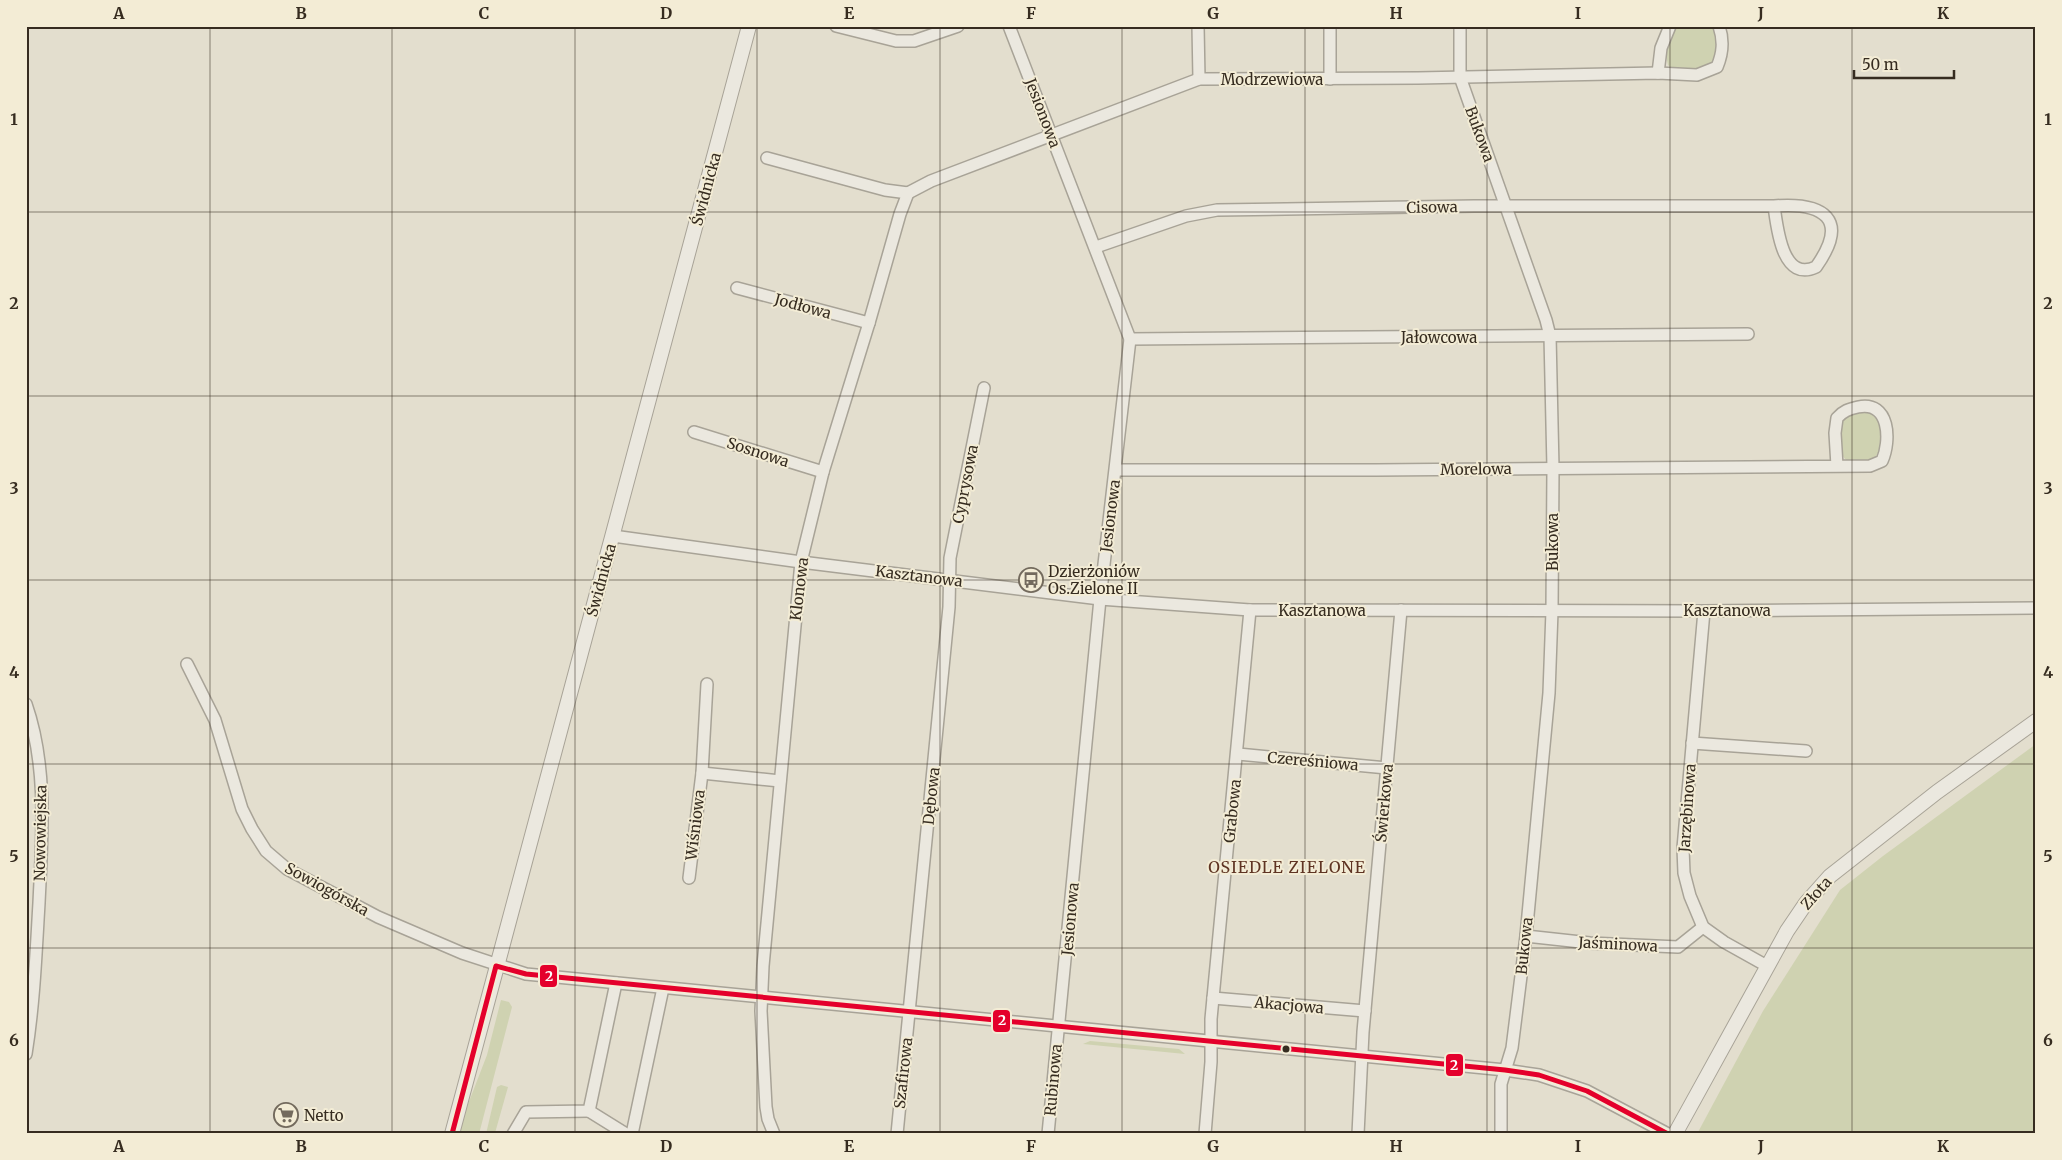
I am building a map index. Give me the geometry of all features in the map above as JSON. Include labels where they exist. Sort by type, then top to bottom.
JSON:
[{"type":"street","name":"Świdnicka","points":[[452,1134],[749,26]]},
{"type":"street","points":[[836,26],[896,41],[914,41],[958,26]]},
{"type":"street","name":"Jesionowa","points":[[1009,26],[1130,339],[1100,599],[1059,1026]]},
{"type":"street","points":[[1198,26],[1199,78]]},
{"type":"street","points":[[1330,26],[1330,79]]},
{"type":"street","name":"Bukowa","points":[[1460,26],[1460,77],[1550,336],[1553,468],[1552,611],[1548,693],[1526,936],[1512,1048],[1501,1084],[1501,1134]]},
{"type":"street","points":[[1658,73],[1661,48],[1670,26]]},
{"type":"street","name":"Modrzewiowa","points":[[908,193],[931,181],[1199,78],[1330,79],[1658,73],[1697,74],[1717,66],[1722,55],[1723,40],[1719,26]]},
{"type":"street","points":[[767,158],[885,190],[908,193]]},
{"type":"street","name":"Klonowa","points":[[774,1134],[766,1107],[762,998],[801,562],[822,472],[908,193]]},
{"type":"street","name":"Cisowa","points":[[1096,247],[1186,216],[1217,210],[1795,205],[1808,206],[1819,210],[1827,216],[1830,235],[1824,255],[1816,267],[1803,270],[1794,266],[1787,259],[1782,248],[1774,206]]},
{"type":"street","name":"Jodłowa","points":[[737,288],[869,323]]},
{"type":"street","name":"Jałowcowa","points":[[1130,339],[1748,334]]},
{"type":"street","name":"Cyprysowa","points":[[949,580],[950,558],[984,388]]},
{"type":"street","name":"Morelowa","points":[[1116,470],[1870,466],[1882,461],[1887,450],[1888,434],[1884,419],[1876,408],[1864,405],[1848,409],[1837,418],[1837,466]]},
{"type":"street","name":"Sosnowa","points":[[694,432],[822,472]]},
{"type":"street","name":"Kasztanowa","points":[[613,536],[801,562],[1100,599],[1250,610],[1704,611],[2036,608]]},
{"type":"street","name":"Dębowa","points":[[909,1012],[949,607],[949,580]]},
{"type":"street","name":"Grabowa","points":[[1205,1134],[1212,1041],[1213,998],[1238,754],[1250,610]]},
{"type":"street","name":"Świerkowa","points":[[1358,1134],[1365,1011],[1401,610]]},
{"type":"street","name":"Jarzębinowa","points":[[1704,611],[1683,848],[1684,873],[1690,896],[1704,927],[1724,942],[1767,966]]},
{"type":"street","name":"Sowiogórska","points":[[187,664],[215,720],[242,809],[266,851],[287,869],[406,930],[496,966]]},
{"type":"street","name":"Wiśniowa","points":[[689,878],[702,773],[708,684]]},
{"type":"street","name":"Nowowiejska","points":[[26,704],[34,727],[39,754],[41,808],[35,980],[26,1054]]},
{"type":"street","name":"Złota","points":[[1675,1134],[1767,966],[1806,902],[1830,876],[1937,792],[2036,721]]},
{"type":"street","points":[[1692,743],[1806,751]]},
{"type":"street","name":"Czereśniowa","points":[[1238,754],[1387,768]]},
{"type":"street","name":"Wiśniowa","points":[[702,773],[780,781]]},
{"type":"street","name":"Jaśminowa","points":[[1526,936],[1590,943],[1678,947],[1704,927]]},
{"type":"street","points":[[496,966],[526,974],[1506,1070],[1539,1075],[1587,1091],[1668,1134]]},
{"type":"street","points":[[589,1111],[616,983]]},
{"type":"street","points":[[632,1134],[663,988]]},
{"type":"street","name":"Akacjowa","points":[[1213,998],[1365,1011]]},
{"type":"street","name":"Szafirowa","points":[[897,1134],[909,1012]]},
{"type":"street","name":"Rubinowa","points":[[1048,1134],[1059,1026]]},
{"type":"street","points":[[513,1134],[526,1112],[589,1111],[626,1134]]},
{"type":"green space","points":[[1676,26],[1712,26],[1716,50],[1711,63],[1692,69],[1671,68],[1668,65],[1665,51]]},
{"type":"green space","points":[[1855,411],[1871,412],[1879,423],[1882,437],[1880,450],[1872,460],[1850,462],[1844,458],[1840,448],[1838,436],[1840,424],[1843,419]]},
{"type":"green space","points":[[2036,744],[2036,1134],[1697,1134],[1763,1011],[1840,890],[1883,856]]},
{"type":"green space","points":[[501,1000],[509,1002],[512,1007],[479,1134],[458,1134],[487,1055]]},
{"type":"green space","points":[[1090,1041],[1179,1049],[1185,1054],[1083,1044]]},
{"type":"green space","points":[[501,1085],[508,1087],[495,1133],[502,1134],[486,1134],[497,1087]]},
{"type":"transit line","name":"2","points":[[452,1134],[496,966],[526,974],[1505,1070],[1539,1075],[1587,1091],[1668,1134]]},
{"type":"place","name":"Dzierżoniów Os.Zielone II","points":[[1031,580]]},
{"type":"place","name":"Netto","points":[[286,1115]]},
{"type":"district","name":"OSIEDLE ZIELONE","points":[[1287,867]]}]
